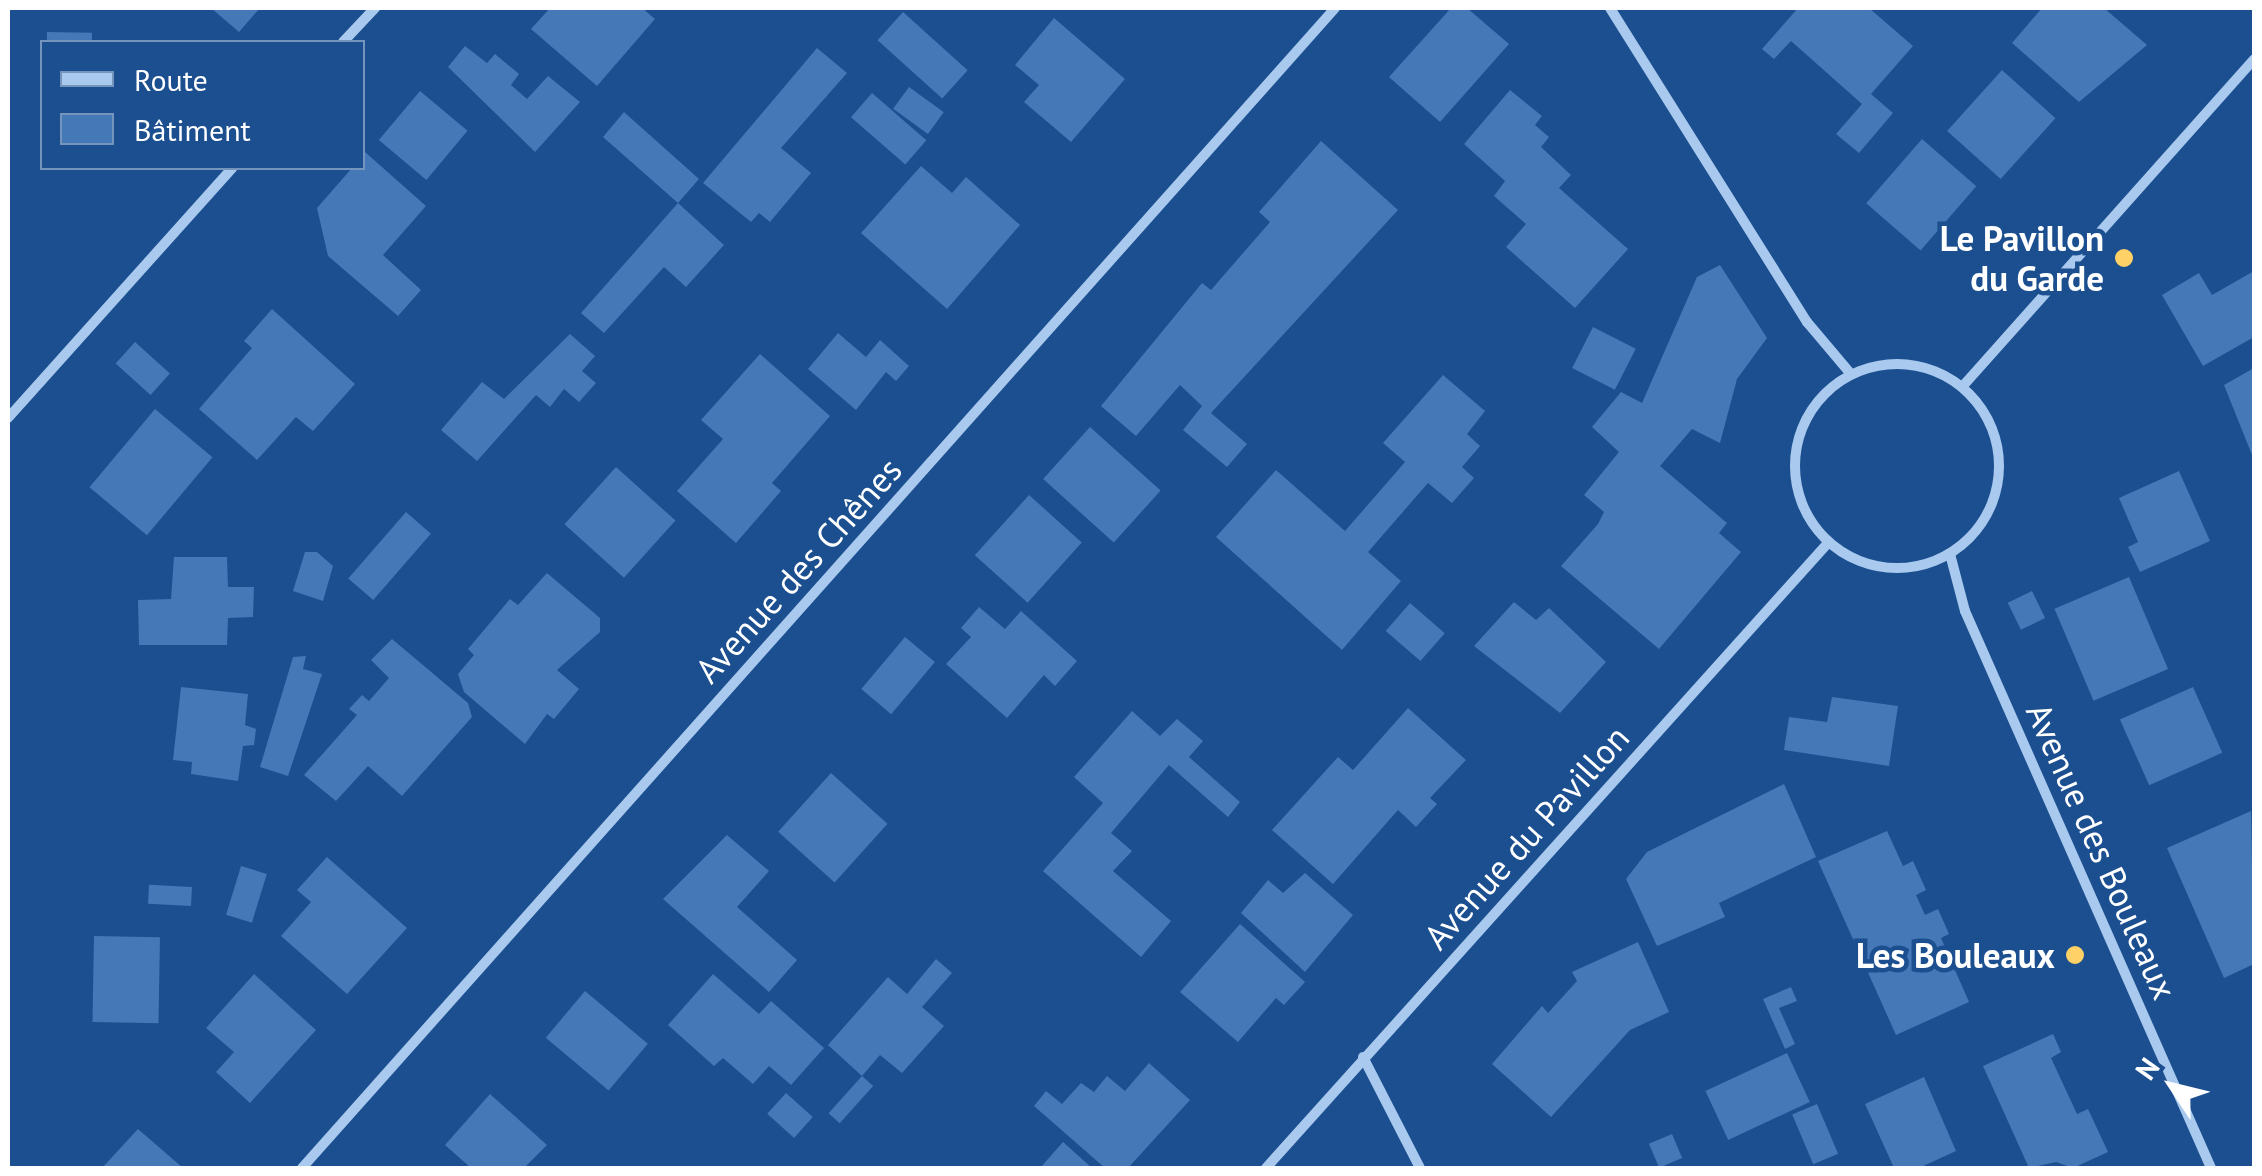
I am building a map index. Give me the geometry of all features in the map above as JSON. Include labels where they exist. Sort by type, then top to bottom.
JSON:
[{"type":"street","points":[[346,40],[375,8]]},
{"type":"street","name":"Avenue des Chênes","points":[[302,1168],[1335,8]]},
{"type":"street","points":[[1610,8],[1808,322],[1852,374]]},
{"type":"street","points":[[1962,387],[2254,59]]},
{"type":"street","points":[[8,418],[230,170]]},
{"type":"street","points":[[1909,364],[1962,387],[1984,411],[2000,474],[1992,506],[1975,534],[1950,554],[1920,567],[1887,568],[1856,561],[1828,543],[1808,518],[1796,486],[1795,452],[1805,421],[1824,393],[1852,374],[1909,364]]},
{"type":"street","name":"Avenue du Pavillon","points":[[1266,1168],[1828,543]]},
{"type":"street","name":"Avenue des Bouleaux","points":[[1950,554],[1966,611],[2210,1168]]},
{"type":"street","points":[[1363,1057],[1420,1168]]},
{"type":"building","points":[[211,8],[260,8],[239,32]]},
{"type":"building","points":[[550,8],[642,8],[655,19],[597,86],[531,29]]},
{"type":"building","points":[[1451,8],[1467,8],[1509,44],[1440,122],[1389,77]]},
{"type":"building","points":[[1798,8],[1869,8],[1913,46],[1871,94],[1893,113],[1859,153],[1836,134],[1862,104],[1791,41],[1774,59],[1762,49]]},
{"type":"building","points":[[2042,8],[2104,8],[2147,45],[2079,102],[2012,43]]},
{"type":"building","points":[[903,12],[968,70],[942,98],[878,40]]},
{"type":"building","points":[[1054,18],[1125,79],[1071,142],[1024,102],[1039,85],[1015,65]]},
{"type":"building","points":[[47,32],[92,33],[92,40],[47,40]]},
{"type":"building","points":[[465,46],[487,63],[495,54],[519,74],[511,85],[527,99],[548,76],[580,102],[535,152],[448,67]]},
{"type":"building","points":[[817,48],[847,73],[781,148],[811,173],[770,222],[759,213],[751,222],[703,183]]},
{"type":"building","points":[[2002,70],[2056,118],[2001,179],[1947,131]]},
{"type":"building","points":[[909,87],[944,112],[928,134],[893,109]]},
{"type":"building","points":[[1510,90],[1542,116],[1535,125],[1549,137],[1541,147],[1571,175],[1559,188],[1628,249],[1575,308],[1506,247],[1526,224],[1494,196],[1505,181],[1464,144]]},
{"type":"building","points":[[420,91],[467,131],[426,180],[379,140]]},
{"type":"building","points":[[872,93],[926,140],[905,164],[851,117]]},
{"type":"building","points":[[624,112],[699,179],[678,203],[603,137]]},
{"type":"building","points":[[1922,139],[1976,186],[1921,250],[1866,203]]},
{"type":"building","points":[[1321,141],[1398,210],[1211,413],[1247,444],[1227,467],[1183,430],[1202,406],[1180,385],[1136,436],[1101,406],[1202,283],[1211,290],[1270,222],[1259,212]]},
{"type":"building","points":[[365,152],[426,206],[383,255],[421,290],[398,316],[328,256],[317,208],[350,170],[365,170]]},
{"type":"building","points":[[921,166],[952,193],[966,177],[1020,225],[947,309],[861,233]]},
{"type":"building","points":[[678,203],[724,245],[686,287],[664,267],[604,333],[581,313]]},
{"type":"building","points":[[1720,265],[1767,338],[1737,379],[1720,443],[1692,429],[1660,466],[1727,523],[1719,533],[1741,552],[1659,649],[1561,566],[1598,524],[1604,512],[1584,495],[1619,452],[1592,427],[1621,392],[1642,403],[1697,277]]},
{"type":"building","points":[[2254,271],[2254,337],[2203,366],[2162,295],[2199,273],[2212,295]]},
{"type":"building","points":[[272,309],[355,384],[313,431],[296,417],[257,460],[199,409],[252,348],[244,341]]},
{"type":"building","points":[[1593,327],[1636,349],[1615,390],[1572,368]]},
{"type":"building","points":[[838,333],[866,357],[880,340],[909,366],[896,381],[886,372],[856,410],[808,369]]},
{"type":"building","points":[[570,334],[595,356],[582,371],[596,383],[579,402],[564,389],[550,407],[536,395],[477,461],[441,430],[482,382],[504,399]]},
{"type":"building","points":[[135,342],[170,373],[151,395],[116,364]]},
{"type":"building","points":[[760,354],[830,416],[772,483],[781,491],[736,543],[677,491],[723,439],[701,420]]},
{"type":"building","points":[[2254,368],[2254,460],[2224,385]]},
{"type":"building","points":[[1443,375],[1485,411],[1467,434],[1480,446],[1462,467],[1474,478],[1452,503],[1428,483],[1368,552],[1401,581],[1342,650],[1216,537],[1276,470],[1345,531],[1405,462],[1383,443]]},
{"type":"building","points":[[155,409],[212,457],[147,535],[89,487]]},
{"type":"building","points":[[1090,427],[1161,491],[1114,543],[1043,479]]},
{"type":"building","points":[[616,467],[675,521],[624,578],[564,524]]},
{"type":"building","points":[[2179,471],[2210,541],[2140,572],[2128,547],[2138,542],[2119,498]]},
{"type":"building","points":[[1029,495],[1082,543],[1028,603],[975,555]]},
{"type":"building","points":[[406,512],[431,534],[373,600],[348,578]]},
{"type":"building","points":[[305,552],[317,552],[333,566],[323,601],[293,591]]},
{"type":"building","points":[[174,557],[227,557],[228,587],[254,587],[253,617],[228,618],[227,645],[139,645],[138,600],[171,599]]},
{"type":"building","points":[[547,573],[600,618],[600,632],[557,670],[579,689],[554,719],[547,714],[525,744],[464,692],[458,674],[474,655],[468,649],[510,599],[518,605]]},
{"type":"building","points":[[2129,577],[2168,669],[2094,701],[2054,609]]},
{"type":"building","points":[[2032,591],[2045,618],[2021,630],[2008,603]]},
{"type":"building","points":[[1514,602],[1536,620],[1549,608],[1606,662],[1560,713],[1474,646]]},
{"type":"building","points":[[1410,603],[1445,633],[1420,661],[1386,631]]},
{"type":"building","points":[[979,607],[1005,629],[1021,611],[1077,661],[1055,686],[1044,675],[1007,718],[946,664],[971,637],[961,628]]},
{"type":"building","points":[[905,637],[935,662],[891,714],[861,689]]},
{"type":"building","points":[[392,639],[468,703],[472,717],[402,796],[368,766],[336,801],[304,775],[357,715],[349,709],[362,695],[369,701],[389,678],[371,660]]},
{"type":"building","points":[[306,656],[303,669],[322,674],[288,776],[260,767],[293,657]]},
{"type":"building","points":[[181,687],[248,694],[245,725],[256,729],[254,745],[243,746],[238,781],[191,774],[192,762],[173,760]]},
{"type":"building","points":[[2193,687],[2222,753],[2149,785],[2120,720]]},
{"type":"building","points":[[1832,697],[1898,706],[1889,766],[1784,750],[1789,717],[1827,722]]},
{"type":"building","points":[[1408,708],[1466,760],[1430,798],[1437,804],[1416,827],[1398,810],[1333,884],[1272,830],[1338,757],[1353,770]]},
{"type":"building","points":[[1132,711],[1160,736],[1177,719],[1203,741],[1189,757],[1240,802],[1228,817],[1169,765],[1111,833],[1132,851],[1113,871],[1171,921],[1141,957],[1043,871],[1103,803],[1074,777]]},
{"type":"building","points":[[831,773],[887,824],[835,883],[778,832]]},
{"type":"building","points":[[1784,784],[1816,857],[1719,903],[1725,917],[1657,946],[1626,879],[1647,852]]},
{"type":"building","points":[[2251,811],[2254,964],[2224,978],[2167,848]]},
{"type":"building","points":[[1887,831],[1903,866],[1913,861],[1926,890],[1916,895],[1925,915],[1938,909],[1949,934],[1941,938],[1969,1002],[1896,1035],[1818,861]]},
{"type":"building","points":[[727,835],[769,871],[737,907],[797,960],[769,992],[663,899]]},
{"type":"building","points":[[327,857],[407,928],[347,994],[281,936],[311,902],[297,890]]},
{"type":"building","points":[[241,866],[267,874],[252,923],[226,915]]},
{"type":"building","points":[[1305,873],[1353,915],[1305,972],[1241,913],[1268,880],[1283,893]]},
{"type":"building","points":[[149,885],[192,887],[191,906],[148,904]]},
{"type":"building","points":[[1240,924],[1305,982],[1284,1005],[1276,998],[1238,1042],[1180,992]]},
{"type":"building","points":[[94,936],[160,937],[158,1023],[92,1022]]},
{"type":"building","points":[[1638,942],[1669,1012],[1630,1030],[1551,1117],[1492,1064],[1542,1006],[1548,1013],[1577,981],[1572,972]]},
{"type":"building","points":[[936,959],[952,973],[922,1007],[944,1026],[902,1073],[880,1055],[862,1076],[828,1045],[888,977],[907,994]]},
{"type":"building","points":[[254,974],[316,1030],[250,1103],[216,1072],[234,1052],[206,1028]]},
{"type":"building","points":[[713,974],[759,1014],[771,1001],[824,1048],[791,1085],[769,1066],[753,1084],[723,1058],[714,1066],[668,1025]]},
{"type":"building","points":[[1791,987],[1797,1001],[1779,1008],[1795,1044],[1785,1049],[1763,999]]},
{"type":"building","points":[[585,991],[648,1044],[609,1090],[546,1038]]},
{"type":"building","points":[[2053,1034],[2061,1052],[2051,1058],[2077,1114],[2088,1109],[2108,1152],[2073,1168],[2056,1162],[2029,1168],[1983,1066]]},
{"type":"building","points":[[1787,1053],[1810,1102],[1728,1140],[1705,1091]]},
{"type":"building","points":[[1149,1063],[1190,1100],[1128,1168],[1105,1168],[1034,1106],[1046,1091],[1062,1104],[1081,1083],[1094,1092],[1107,1076],[1125,1091]]},
{"type":"building","points":[[862,1076],[873,1086],[840,1123],[829,1113]]},
{"type":"building","points":[[1924,1077],[1956,1151],[1919,1168],[1894,1168],[1865,1104]]},
{"type":"building","points":[[786,1093],[813,1117],[794,1138],[767,1114]]},
{"type":"building","points":[[490,1094],[547,1145],[524,1168],[471,1168],[445,1145]]},
{"type":"building","points":[[1817,1104],[1838,1154],[1813,1164],[1792,1115]]},
{"type":"building","points":[[138,1129],[183,1168],[102,1168]]},
{"type":"building","points":[[1672,1134],[1682,1158],[1659,1168],[1649,1144]]},
{"type":"building","points":[[1063,1142],[1092,1168],[1040,1168]]},
{"type":"place","name":"Le Pavillon du Garde","points":[[2124,258]]},
{"type":"place","name":"Les Bouleaux","points":[[2075,955]]}]
